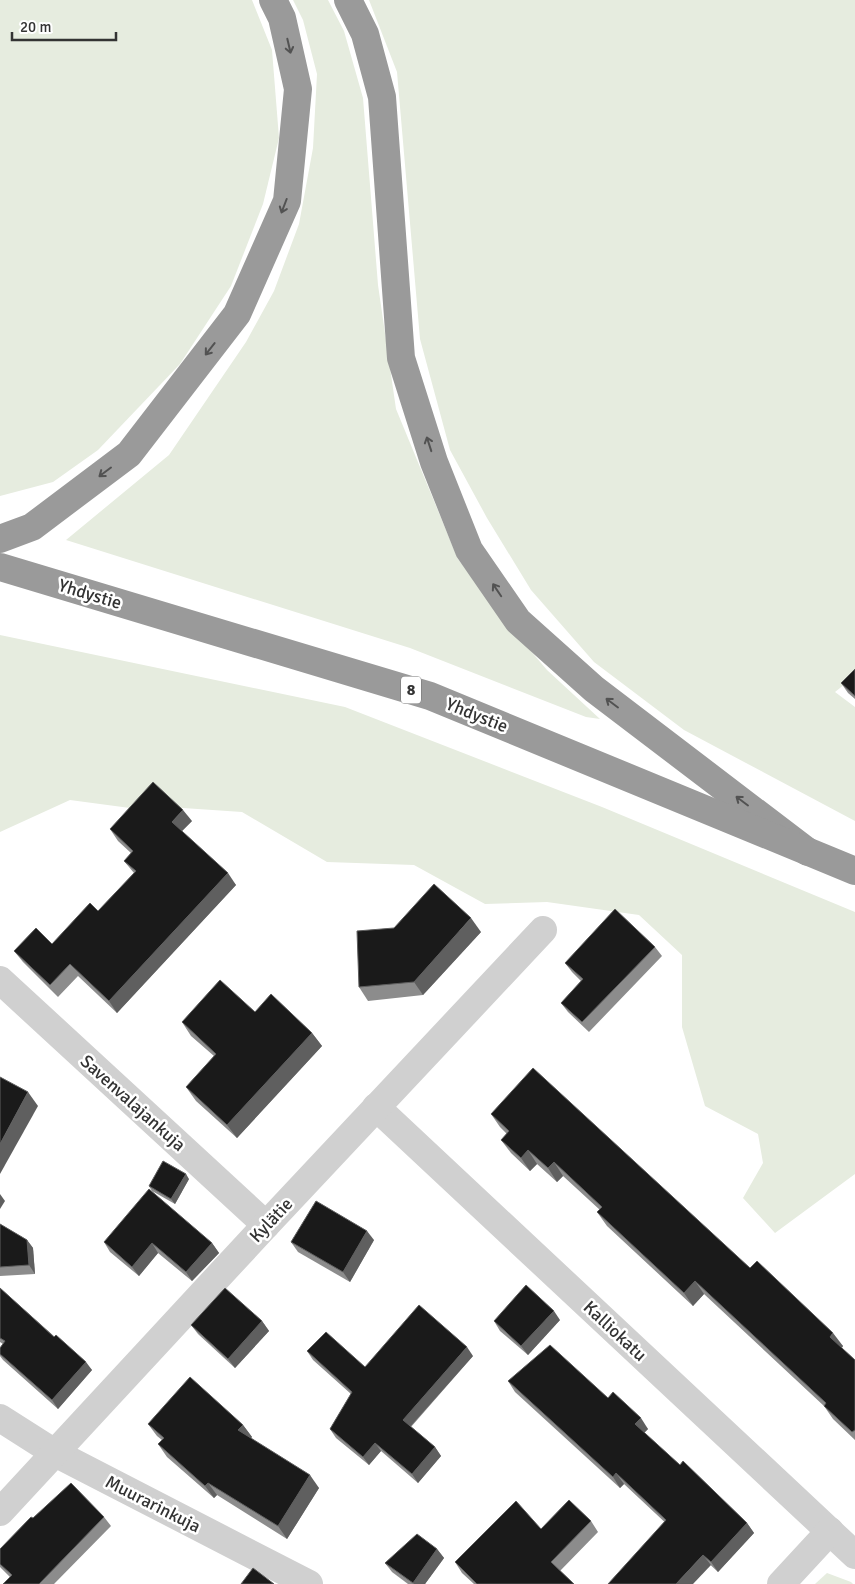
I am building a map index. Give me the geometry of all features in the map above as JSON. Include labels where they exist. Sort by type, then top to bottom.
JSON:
[{"type":"highway","points":[[0,539],[32,527],[128,454],[237,314],[287,201],[298,89],[282,18],[273,0]]},
{"type":"highway","points":[[348,0],[365,34],[382,97],[401,358],[434,462],[469,550],[518,621],[594,689],[808,852]]},
{"type":"highway","name":"Yhdystie","points":[[0,568],[430,696],[855,871]]},
{"type":"street","name":"Kylätie","points":[[0,1512],[543,930]]},
{"type":"street","name":"Savenvalajankuja","points":[[0,980],[266,1225]]},
{"type":"street","name":"Kalliokatu","points":[[376,1107],[855,1555]]},
{"type":"street","name":"Muurarinkuja","points":[[0,1418],[55,1453],[309,1584]]},
{"type":"street","points":[[781,1584],[830,1531]]},
{"type":"shaded area","points":[[0,0],[252,0],[272,50],[279,138],[263,204],[231,286],[180,364],[98,450],[53,482],[0,496]]},
{"type":"shaded area","points":[[293,0],[328,0],[344,31],[363,98],[378,285],[396,409],[458,559],[501,616],[547,670],[600,719],[586,717],[410,648],[66,540],[169,455],[246,342],[274,291],[299,224],[313,148],[317,74],[303,20]]},
{"type":"shaded area","points":[[369,0],[855,0],[855,676],[835,692],[855,707],[855,821],[684,730],[594,662],[531,590],[487,518],[450,450],[420,339],[397,72]]},
{"type":"shaded area","points":[[0,635],[345,707],[602,807],[855,912],[855,1174],[775,1233],[743,1198],[763,1163],[758,1134],[705,1106],[682,1027],[682,955],[639,915],[547,902],[485,904],[414,865],[327,862],[242,812],[183,808],[130,808],[70,800],[0,832]]},
{"type":"shaded area","points":[[827,1573],[851,1582],[853,1584],[815,1584]]},
{"type":"building","points":[[855,669],[855,696],[841,683]]},
{"type":"building","points":[[153,782],[183,810],[172,822],[228,873],[109,1001],[70,964],[50,985],[14,951],[36,928],[52,944],[90,903],[98,911],[136,871],[124,861],[133,851],[110,829]]},
{"type":"building","points":[[434,884],[471,918],[414,982],[359,987],[357,931],[394,928]]},
{"type":"building","points":[[615,909],[655,947],[582,1022],[561,1003],[583,979],[565,963]]},
{"type":"building","points":[[220,980],[255,1012],[271,994],[312,1033],[227,1125],[186,1087],[216,1054],[182,1022]]},
{"type":"building","points":[[533,1068],[750,1268],[757,1261],[833,1333],[830,1337],[855,1360],[855,1430],[852,1432],[824,1406],[826,1403],[695,1281],[684,1293],[597,1212],[602,1207],[554,1162],[548,1168],[528,1150],[521,1158],[501,1140],[509,1131],[491,1114]]},
{"type":"building","points":[[0,1077],[28,1092],[0,1144]]},
{"type":"building","points":[[163,1161],[186,1174],[171,1199],[149,1186]]},
{"type":"building","points":[[149,1189],[212,1243],[186,1272],[152,1243],[132,1267],[104,1242]]},
{"type":"building","points":[[316,1201],[367,1231],[343,1272],[291,1242]]},
{"type":"building","points":[[0,1224],[27,1240],[29,1265],[0,1267]]},
{"type":"building","points":[[526,1285],[554,1311],[521,1346],[494,1321]]},
{"type":"building","points":[[0,1288],[54,1337],[56,1335],[86,1362],[52,1400],[0,1354],[0,1348],[5,1341],[0,1338]]},
{"type":"building","points":[[225,1288],[262,1321],[228,1359],[191,1325]]},
{"type":"building","points":[[419,1305],[467,1347],[403,1420],[435,1447],[412,1474],[375,1443],[363,1457],[330,1429],[352,1392],[307,1351],[326,1332],[365,1367]]},
{"type":"building","points":[[550,1345],[608,1398],[613,1392],[641,1418],[635,1424],[680,1465],[683,1461],[747,1523],[711,1562],[703,1555],[676,1584],[608,1584],[666,1520],[616,1473],[613,1477],[508,1381]]},
{"type":"building","points":[[190,1377],[243,1425],[238,1430],[310,1475],[278,1526],[208,1483],[205,1486],[158,1444],[164,1438],[148,1424]]},
{"type":"building","points":[[71,1483],[104,1517],[39,1584],[3,1584],[12,1575],[0,1564],[0,1549],[31,1517],[33,1518]]},
{"type":"building","points":[[569,1500],[591,1521],[551,1562],[574,1584],[477,1584],[455,1562],[516,1501],[541,1529]]},
{"type":"building","points":[[417,1534],[437,1549],[413,1583],[385,1563]]},
{"type":"building","points":[[253,1568],[274,1584],[241,1584]]}]
